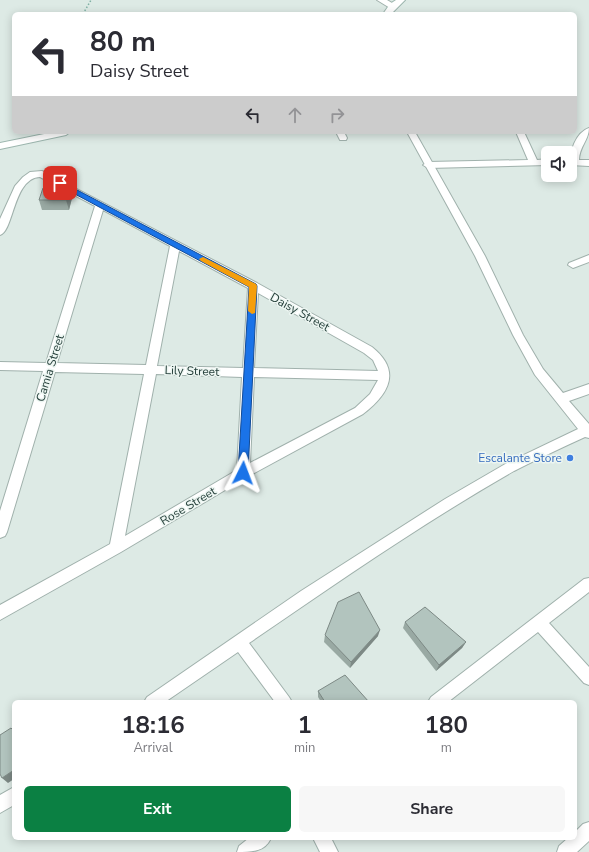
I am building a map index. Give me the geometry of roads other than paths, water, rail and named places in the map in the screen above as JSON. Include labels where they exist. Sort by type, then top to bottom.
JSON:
[{"type":"street","points":[[381,0],[393,6]]},
{"type":"street","points":[[388,12],[393,6],[401,0]]},
{"type":"street","points":[[577,146],[581,138],[589,131]]},
{"type":"street","points":[[0,146],[57,134]]},
{"type":"street","points":[[155,700],[240,643],[306,596],[450,503],[512,467],[588,432],[584,417],[561,399],[536,366],[518,335],[480,256],[412,134]]},
{"type":"street","points":[[521,134],[534,162]]},
{"type":"street","points":[[428,165],[541,162]]},
{"type":"street","points":[[577,162],[589,163]]},
{"type":"street","name":"Daisy Street","points":[[0,232],[16,190],[26,178],[33,174],[42,174],[253,286],[372,352],[382,363],[384,376]]},
{"type":"street","name":"Camia Street","points":[[0,532],[100,205]]},
{"type":"street","points":[[116,548],[175,245]]},
{"type":"street","points":[[573,265],[589,258]]},
{"type":"street","points":[[243,473],[253,286]]},
{"type":"street","name":"Lily Street","points":[[0,366],[384,376]]},
{"type":"street","name":"Rose Street","points":[[0,613],[116,548],[243,473],[364,407],[375,398],[379,392],[384,376]]},
{"type":"street","points":[[561,399],[589,390]]},
{"type":"street","points":[[439,700],[589,584]]},
{"type":"street","points":[[539,622],[589,678]]},
{"type":"street","points":[[240,643],[283,700]]},
{"type":"street","points":[[0,805],[12,796]]},
{"type":"street","points":[[565,852],[589,830]]},
{"type":"street","points":[[245,852],[260,840]]},
{"type":"street","points":[[322,840],[330,852]]},
{"type":"place","name":"Escalante Store","points":[[570,458]]}]
